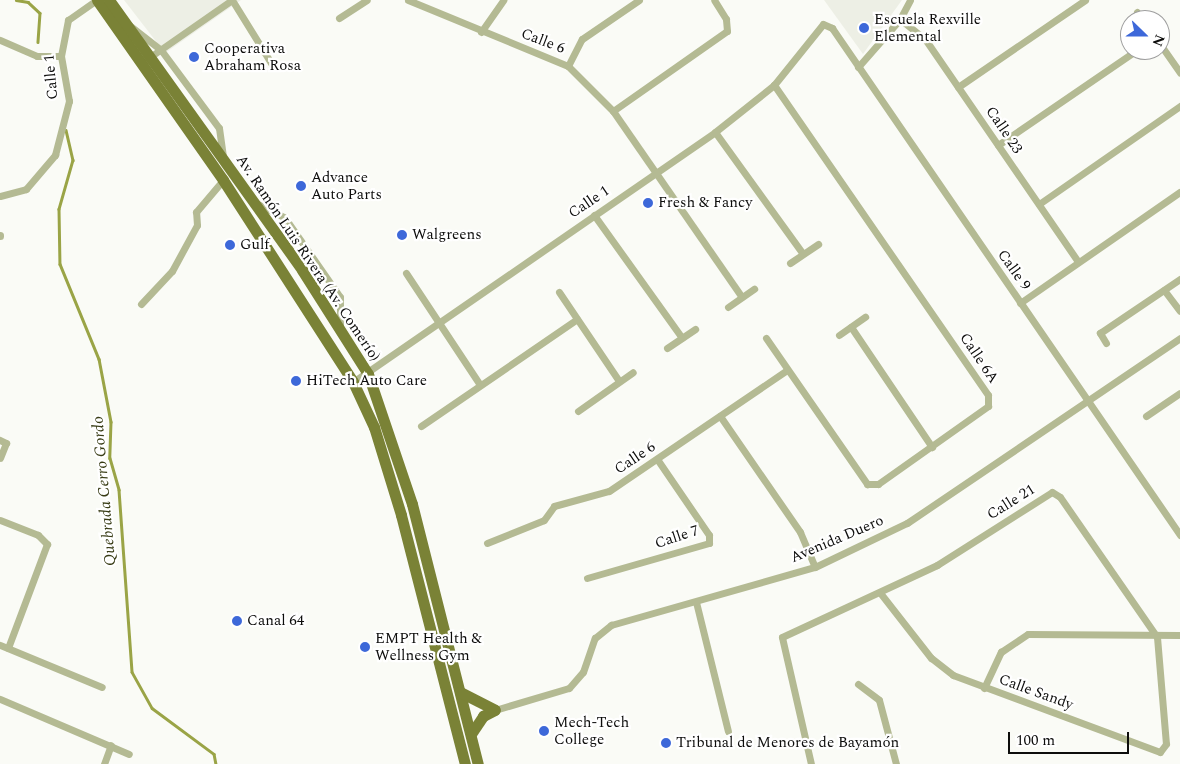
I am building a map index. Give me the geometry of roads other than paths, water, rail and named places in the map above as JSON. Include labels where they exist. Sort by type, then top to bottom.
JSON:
[{"type":"main road","name":"Av. Ramón Luis Rivera (Av. Comerío)","points":[[97,0],[223,180],[353,382],[374,427],[399,509],[465,764]]},
{"type":"main road","name":"Av. Ramón Luis Rivera (Av. Comerío)","points":[[109,0],[127,23],[156,53],[223,158],[340,329],[368,374],[412,504],[478,764]]},
{"type":"main road","points":[[460,692],[495,710]]},
{"type":"main road","points":[[470,734],[483,716],[495,710]]},
{"type":"street","name":"Calle 1","points":[[0,196],[26,189],[55,155],[69,101],[61,56],[68,20],[97,0]]},
{"type":"street","points":[[140,64],[232,0],[273,66]]},
{"type":"street","points":[[340,18],[367,0]]},
{"type":"street","name":"Calle 6","points":[[408,0],[481,32],[568,66],[613,111],[655,173]]},
{"type":"street","points":[[481,32],[503,0]]},
{"type":"street","points":[[568,66],[582,39],[639,0]]},
{"type":"street","points":[[613,111],[726,31],[726,19],[714,0]]},
{"type":"street","points":[[858,67],[900,20],[910,0]]},
{"type":"street","points":[[958,87],[1085,0]]},
{"type":"street","name":"Calle 23","points":[[900,20],[925,39],[1078,262]]},
{"type":"street","name":"Calle 1","points":[[353,382],[368,374],[438,322],[715,132],[774,85],[823,24]]},
{"type":"street","name":"Calle 9","points":[[823,24],[832,28],[1179,532]]},
{"type":"street","points":[[0,40],[37,56],[61,56]]},
{"type":"street","points":[[1170,59],[1180,74]]},
{"type":"street","points":[[998,145],[1122,60]]},
{"type":"street","name":"Calle 6A","points":[[766,338],[867,484],[878,484],[988,406],[988,395],[774,85]]},
{"type":"street","points":[[1039,204],[1180,106]]},
{"type":"street","points":[[715,132],[803,254]]},
{"type":"street","points":[[655,173],[742,297]]},
{"type":"street","points":[[141,304],[172,271],[197,225],[196,212],[223,180]]},
{"type":"street","points":[[1020,303],[1180,192]]},
{"type":"street","points":[[254,201],[285,218],[340,297],[340,329]]},
{"type":"street","points":[[594,215],[682,338]]},
{"type":"street","points":[[790,263],[818,244]]},
{"type":"street","points":[[406,273],[480,385]]},
{"type":"street","points":[[1106,343],[1100,333],[1180,279]]},
{"type":"street","points":[[728,308],[754,289]]},
{"type":"street","points":[[1164,290],[1180,311]]},
{"type":"street","points":[[559,292],[619,381]]},
{"type":"street","points":[[839,335],[865,317]]},
{"type":"street","points":[[421,426],[577,319]]},
{"type":"street","points":[[851,327],[932,447]]},
{"type":"street","points":[[668,348],[695,329]]},
{"type":"street","name":"Avenida Duero","points":[[495,710],[569,688],[583,672],[595,638],[611,625],[815,567],[906,523],[1088,402],[1180,338]]},
{"type":"street","name":"Calle 6","points":[[487,543],[544,520],[554,506],[609,491],[788,370]]},
{"type":"street","points":[[578,411],[633,372]]},
{"type":"street","points":[[1146,416],[1180,393]]},
{"type":"street","points":[[720,416],[800,532],[815,567]]},
{"type":"street","points":[[0,440],[6,443],[0,458]]},
{"type":"street","name":"Calle 7","points":[[587,578],[710,543],[709,535],[657,459]]},
{"type":"street","name":"Calle 21","points":[[881,594],[937,565],[1052,492],[1060,497],[1157,637]]},
{"type":"street","points":[[0,520],[38,535],[47,544],[8,648]]},
{"type":"street","points":[[812,764],[782,637],[881,594]]},
{"type":"street","name":"Calle Sandy","points":[[881,594],[931,658],[953,675],[1160,752],[1166,744],[1157,637]]},
{"type":"street","points":[[696,602],[728,731]]},
{"type":"street","points":[[984,688],[1001,652],[1028,634],[1157,637],[1180,635]]},
{"type":"street","points":[[0,645],[102,687]]},
{"type":"street","points":[[858,684],[880,700],[896,764]]},
{"type":"street","points":[[0,699],[112,745],[129,754]]},
{"type":"street","points":[[104,764],[112,745]]},
{"type":"waterway","name":"Quebrada Cerro Gordo","points":[[16,0],[28,2],[40,13],[38,42]]},
{"type":"waterway","name":"Quebrada Cerro Gordo","points":[[66,130],[73,160],[59,209],[60,264],[99,359],[111,422],[110,458],[119,490],[132,672],[152,708],[214,754],[216,764]]},
{"type":"place","name":"Escuela Rexville Elemental","points":[[864,28]]},
{"type":"place","name":"Cooperativa Abraham Rosa","points":[[194,57]]},
{"type":"place","name":"Advance Auto Parts","points":[[301,186]]},
{"type":"place","name":"Fresh & Fancy","points":[[648,203]]},
{"type":"place","name":"Walgreens","points":[[402,235]]},
{"type":"place","name":"Gulf","points":[[230,245]]},
{"type":"place","name":"HiTech Auto Care","points":[[296,381]]},
{"type":"place","name":"Canal 64","points":[[237,621]]},
{"type":"place","name":"EMPT Health & Wellness Gym","points":[[365,647]]},
{"type":"place","name":"Mech-Tech College","points":[[544,731]]},
{"type":"place","name":"Tribunal de Menores de Bayamón","points":[[666,743]]}]
